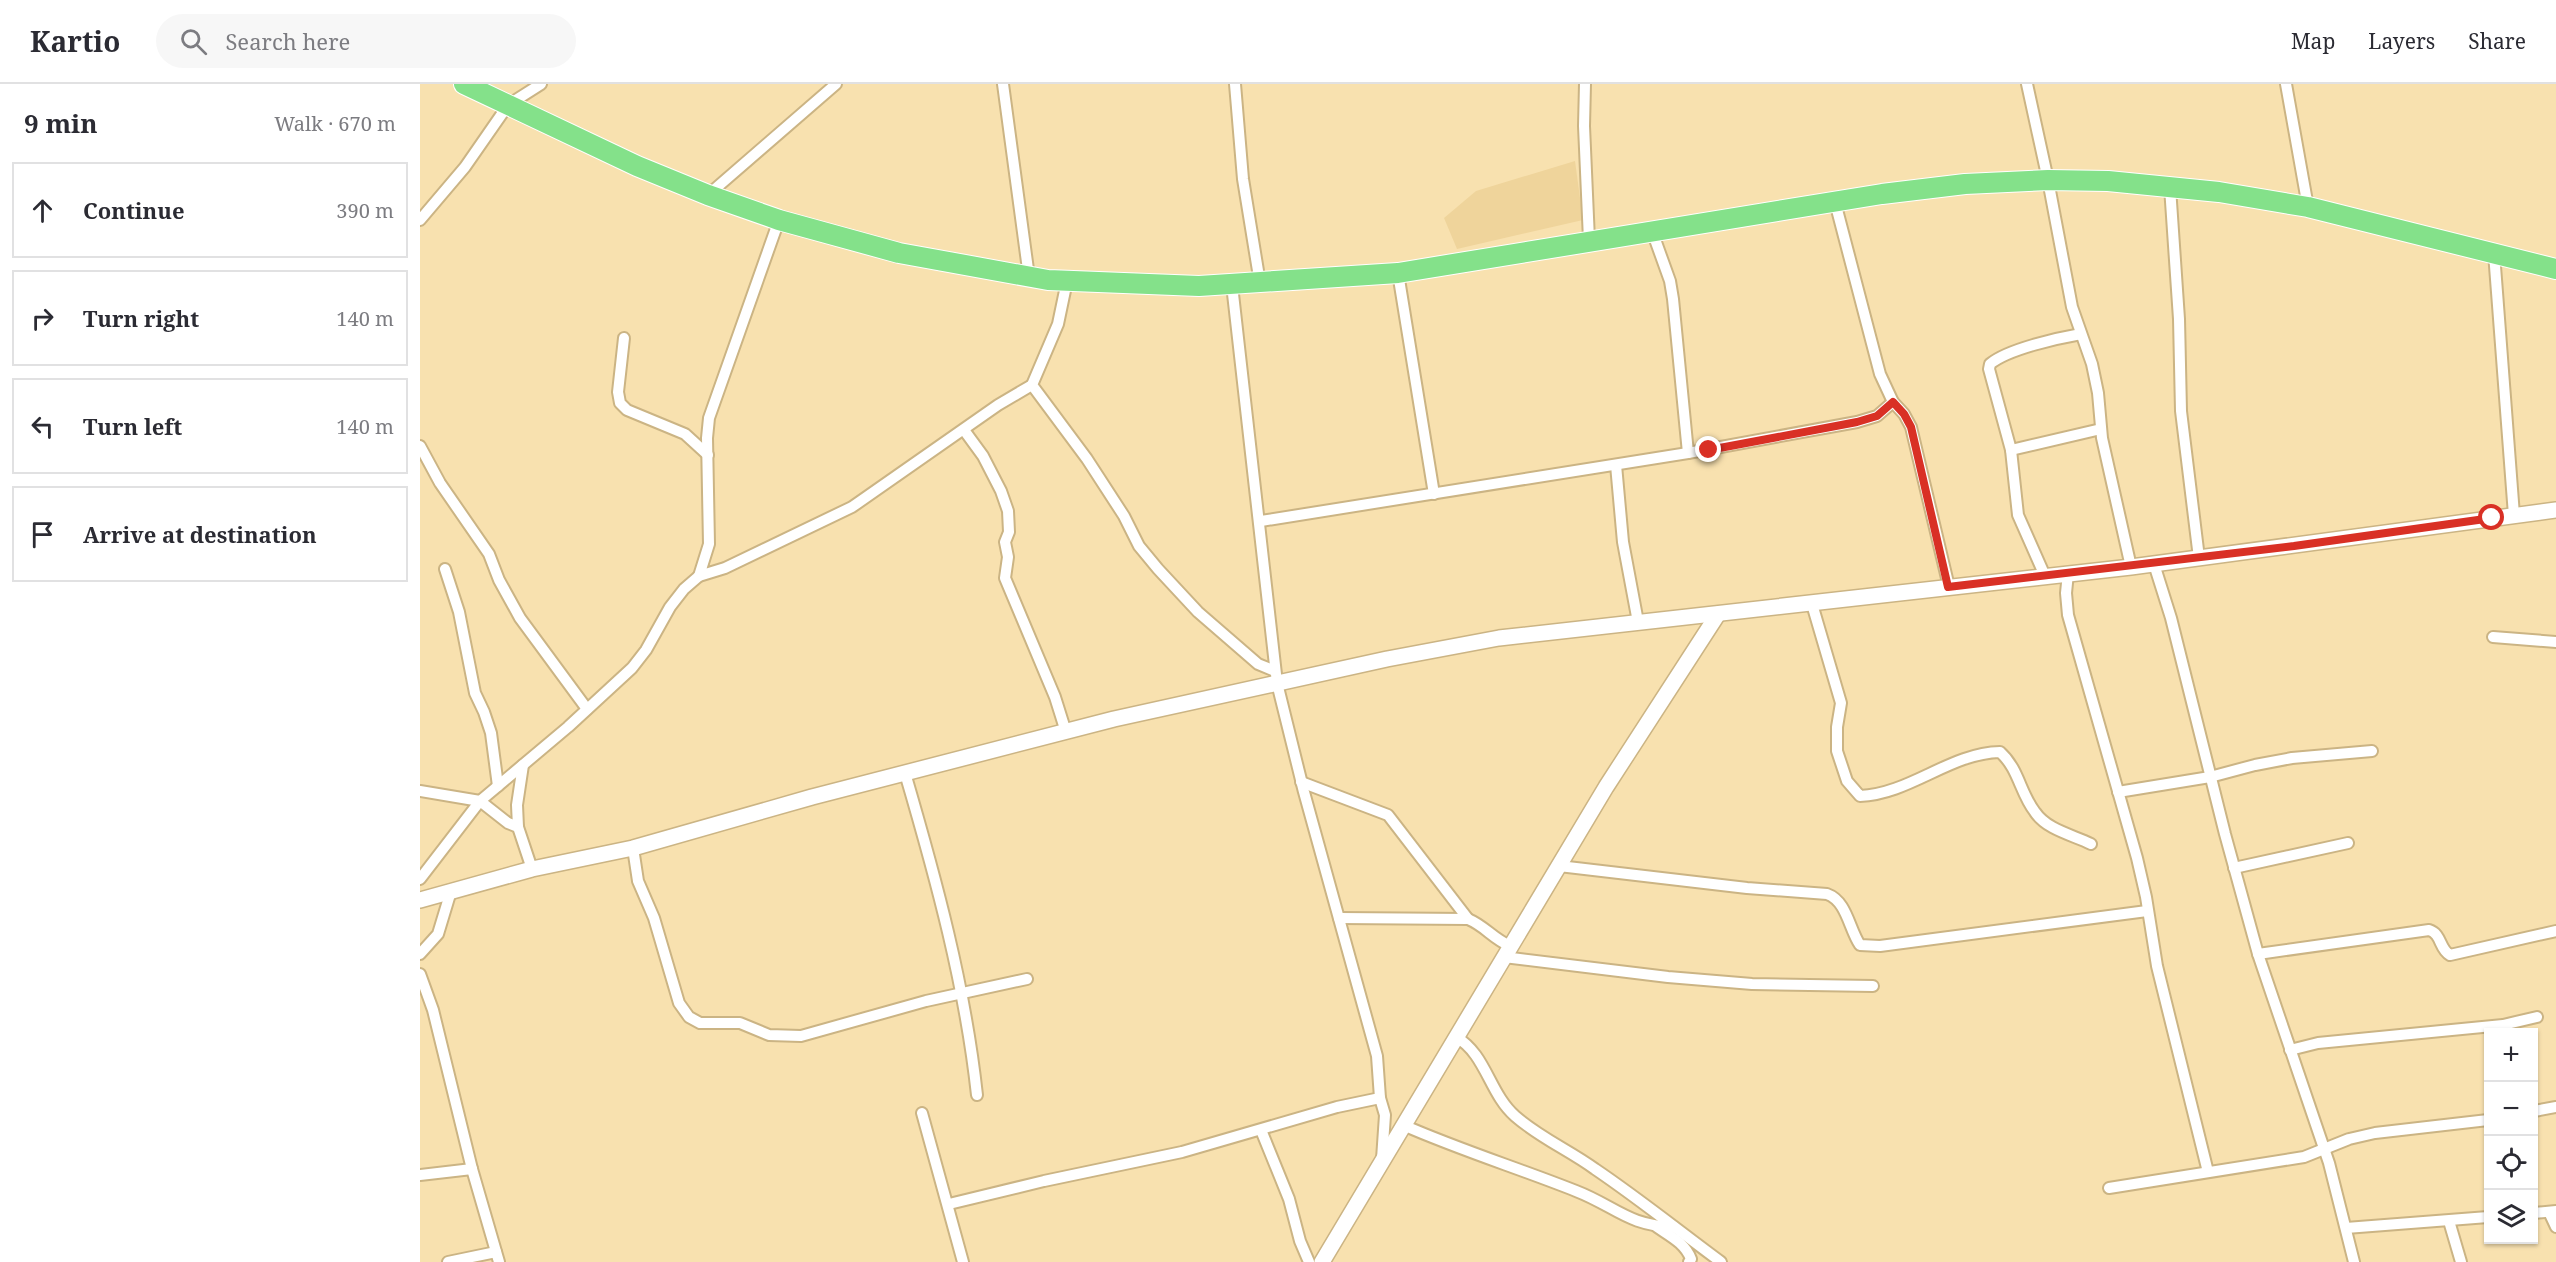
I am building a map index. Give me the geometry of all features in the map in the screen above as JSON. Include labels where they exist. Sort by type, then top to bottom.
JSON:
[{"type":"highway","points":[[464,84],[637,166],[708,195],[779,220],[899,253],[1029,278],[1199,286],[1398,273],[1589,240],[1835,202],[1965,184],[2048,180],[2108,181],[2219,192],[2308,207],[2556,269]]},
{"type":"main road","points":[[420,900],[532,869],[633,848],[905,773],[1276,677],[1499,638],[2131,567],[2556,510]]},
{"type":"main road","points":[[1322,1262],[1507,951],[1673,681],[1718,614]]},
{"type":"street","points":[[420,219],[465,167],[508,105],[541,84]]},
{"type":"street","points":[[708,195],[836,84]]},
{"type":"street","points":[[1003,84],[1029,278]]},
{"type":"street","points":[[1235,84],[1244,179],[1260,283]]},
{"type":"street","points":[[1585,84],[1584,126],[1589,240]]},
{"type":"street","points":[[2027,84],[2072,307],[2092,364],[2101,429],[2131,567]]},
{"type":"street","points":[[2286,84],[2308,207]]},
{"type":"street","points":[[2170,187],[2179,319],[2181,411],[2199,558]]},
{"type":"street","points":[[1835,202],[1880,374],[1893,402],[1904,414],[1911,427],[1948,587]]},
{"type":"street","points":[[699,576],[709,544],[709,418],[779,220]]},
{"type":"street","points":[[1652,231],[1670,281],[1673,299],[1688,453]]},
{"type":"street","points":[[2494,253],[2514,515]]},
{"type":"street","points":[[1398,273],[1434,494]]},
{"type":"street","points":[[420,879],[480,801],[524,765],[632,668],[646,650],[670,607],[684,588],[699,576],[725,568],[852,507],[998,405],[1032,385],[1058,324],[1067,281]]},
{"type":"street","points":[[1233,285],[1261,521],[1276,677],[1301,782],[1377,1056],[1380,1098],[1385,1115],[1382,1159]]},
{"type":"street","points":[[2045,576],[2018,516],[2011,450],[1989,369],[1990,364],[2003,357],[2042,342],[2081,334]]},
{"type":"street","points":[[624,338],[618,392],[620,403],[627,410],[685,434],[708,455]]},
{"type":"street","points":[[1032,385],[1088,459],[1124,516],[1139,546],[1158,569],[1198,612],[1276,677]]},
{"type":"street","points":[[1261,521],[1616,465],[1857,422],[1877,416],[1893,402]]},
{"type":"street","points":[[2011,450],[2101,429]]},
{"type":"street","points":[[964,430],[983,456],[1001,491],[1008,512],[1009,526],[1005,542],[1008,557],[1005,578],[1055,697],[1066,732]]},
{"type":"street","points":[[420,446],[440,483],[489,554],[499,580],[520,618],[587,709]]},
{"type":"street","points":[[1616,465],[1623,542],[1638,622]]},
{"type":"street","points":[[2154,564],[2171,618],[2210,777],[2258,954],[2324,1150],[2354,1262]]},
{"type":"street","points":[[445,570],[459,612],[475,693],[491,733],[498,786]]},
{"type":"street","points":[[2068,573],[2066,593],[2068,615],[2137,858],[2157,966],[2208,1172]]},
{"type":"street","points":[[1812,604],[1840,703],[1837,751],[1847,781],[1860,796],[1880,795],[1958,761],[1985,752],[2000,752],[2010,761],[2035,813],[2049,826],[2091,844]]},
{"type":"street","points":[[2493,637],[2556,642]]},
{"type":"street","points":[[2118,792],[2210,777],[2292,758],[2372,751]]},
{"type":"street","points":[[524,765],[517,805],[518,827],[532,869]]},
{"type":"street","points":[[905,773],[939,891],[963,993],[977,1095]]},
{"type":"street","points":[[1301,782],[1388,815],[1468,919]]},
{"type":"street","points":[[420,791],[480,801],[508,823],[518,827]]},
{"type":"street","points":[[2234,868],[2348,843]]},
{"type":"street","points":[[633,848],[638,881],[654,918],[680,1003],[689,1017],[700,1023],[740,1023],[769,1035],[801,1036],[963,993],[1027,979]]},
{"type":"street","points":[[1559,866],[1827,894],[1840,902],[1860,945],[1880,946],[2148,911]]},
{"type":"street","points":[[420,954],[438,934],[451,891]]},
{"type":"street","points":[[1340,918],[1468,919],[1483,926],[1507,951],[1668,977],[1694,977],[1752,984],[1873,986]]},
{"type":"street","points":[[2258,954],[2429,930],[2437,934],[2445,952],[2450,955],[2556,931]]},
{"type":"street","points":[[420,974],[425,1000],[498,1257],[448,1262]]},
{"type":"street","points":[[2290,1050],[2318,1043],[2503,1025],[2537,1017]]},
{"type":"street","points":[[1456,1037],[1469,1044],[1476,1053],[1498,1097],[1513,1114],[1550,1143],[1572,1153],[1609,1178],[1721,1262]]},
{"type":"street","points":[[949,1204],[1182,1152],[1336,1107],[1380,1098]]},
{"type":"street","points":[[2538,1110],[2556,1107]]},
{"type":"street","points":[[922,1113],[949,1204],[963,1262]]},
{"type":"street","points":[[2109,1188],[2304,1157],[2349,1139],[2375,1133],[2484,1119]]},
{"type":"street","points":[[1403,1125],[1447,1145],[1579,1192],[1637,1222],[1656,1227],[1674,1227]]},
{"type":"street","points":[[1261,1130],[1289,1199],[1300,1241],[1309,1262]]},
{"type":"street","points":[[420,1175],[472,1168]]},
{"type":"street","points":[[2538,1213],[2553,1212],[2556,1227]]},
{"type":"street","points":[[2346,1228],[2484,1217]]},
{"type":"street","points":[[2449,1221],[2461,1262]]},
{"type":"street","points":[[1656,1227],[1679,1242],[1689,1252],[1691,1258],[1689,1262]]},
{"type":"shaded area","points":[[1575,161],[1583,220],[1457,249],[1444,218],[1476,191]]},
{"type":"route","points":[[1709,450],[1857,422],[1877,416],[1893,402],[1899,407],[1911,427],[1948,587],[2131,567],[2492,518]]}]
